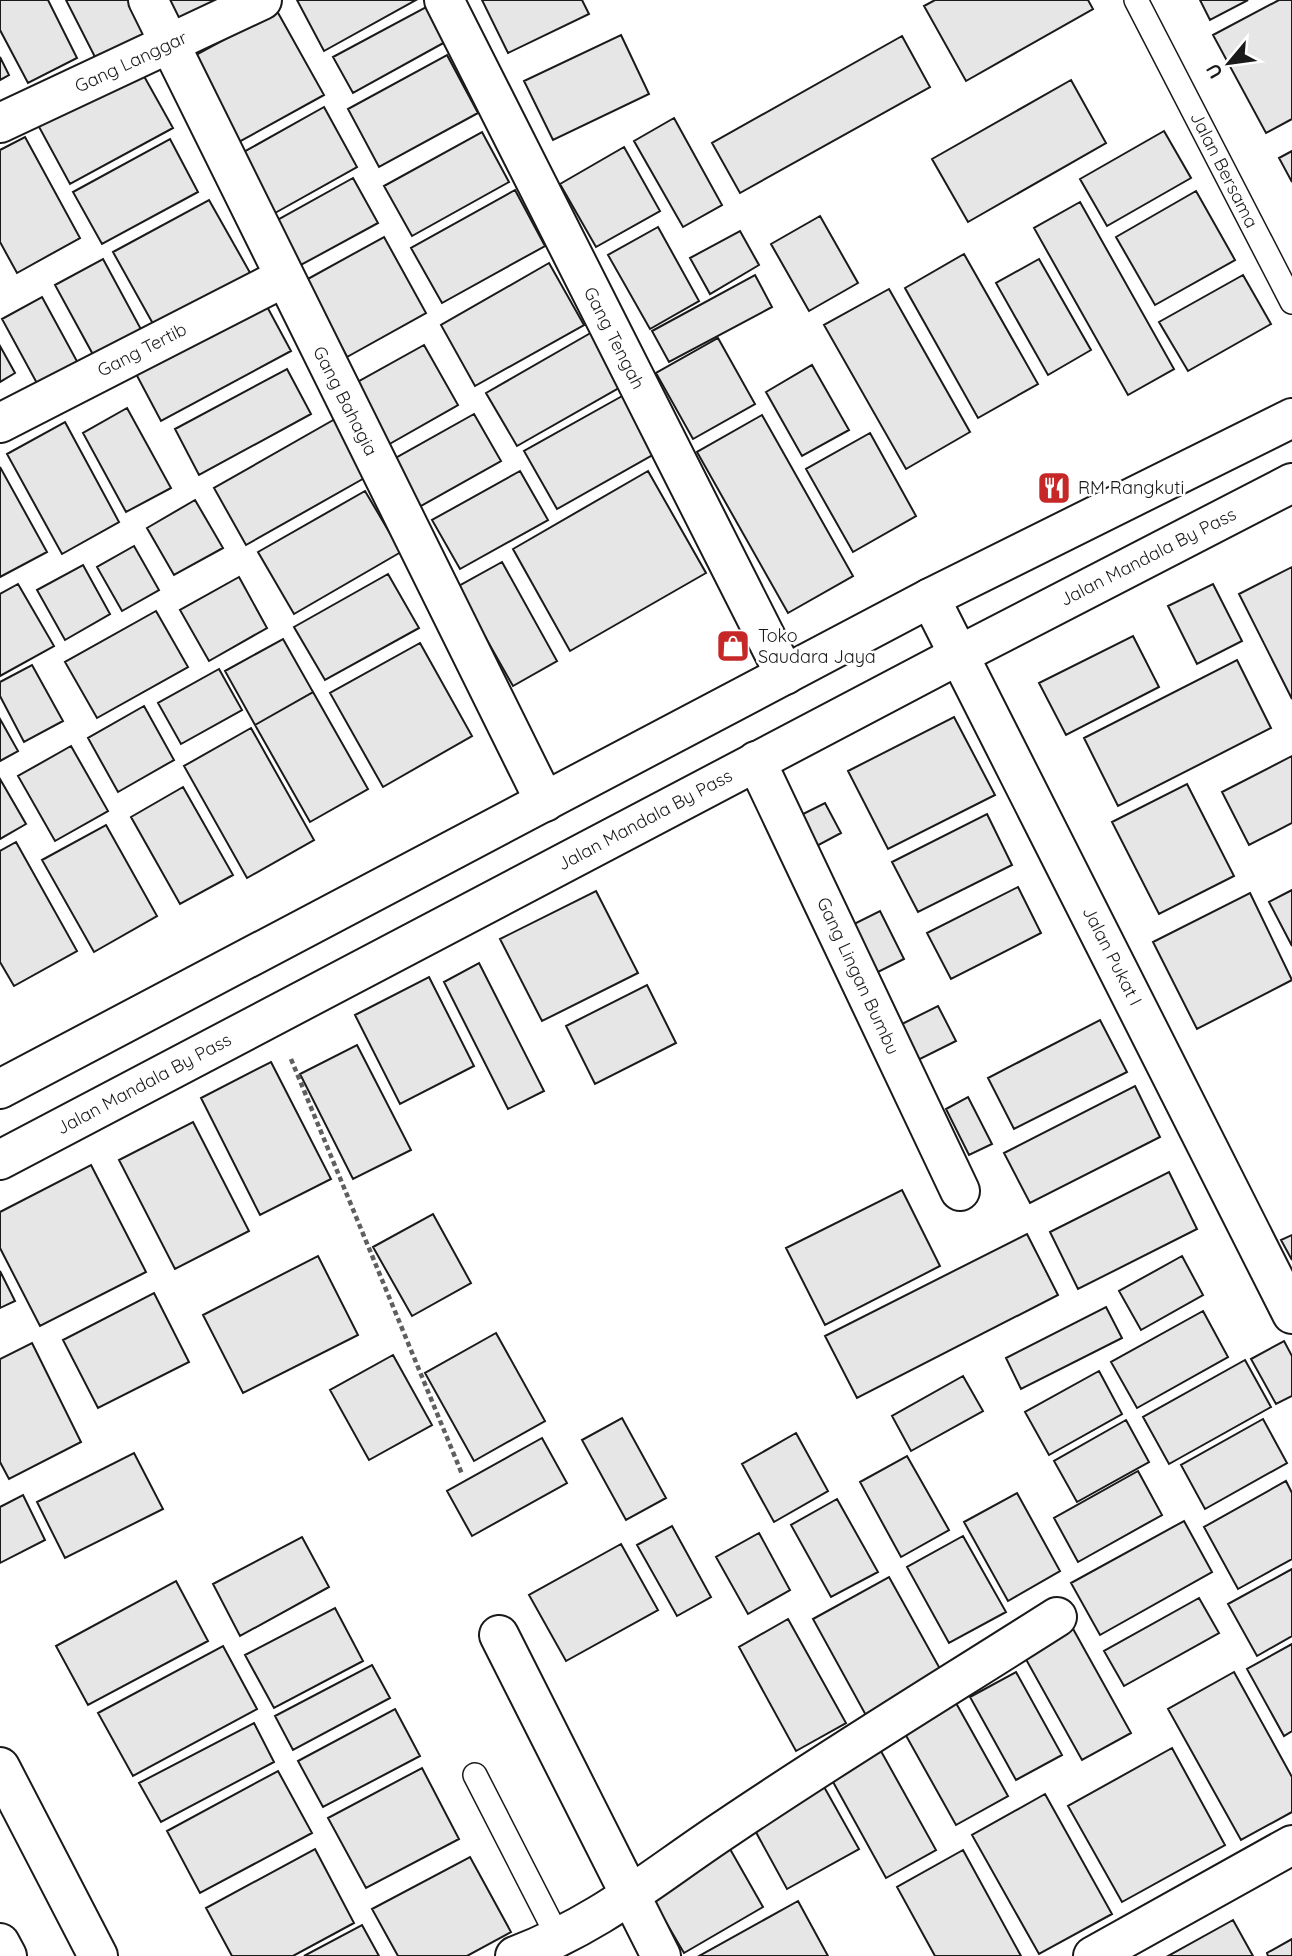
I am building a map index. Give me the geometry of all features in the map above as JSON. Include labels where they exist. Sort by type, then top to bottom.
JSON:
[{"type":"main road","name":"Gang Bahagia","points":[[148,0],[283,278],[545,802]]},
{"type":"main road","name":"Gang Langgar","points":[[0,123],[262,0]]},
{"type":"main road","name":"Gang Tengah","points":[[444,0],[785,675]]},
{"type":"main road","name":"Gang Tertib","points":[[0,423],[283,278]]},
{"type":"main road","points":[[0,1089],[930,598],[1292,418]]},
{"type":"main road","name":"Jalan Mandala By Pass","points":[[0,1160],[958,655],[1292,483]]},
{"type":"main road","name":"Jalan Pukat I","points":[[930,598],[1292,1314]]},
{"type":"main road","name":"Gang Lingan Bumbu","points":[[756,761],[960,1191]]},
{"type":"main road","points":[[515,1956],[559,1939],[631,1897],[726,1829],[1057,1617]]},
{"type":"main road","points":[[499,1635],[661,1956]]},
{"type":"main road","points":[[0,1768],[97,1956]]},
{"type":"main road","points":[[1093,1956],[1292,1845]]},
{"type":"main road","points":[[0,1943],[6,1956]]},
{"type":"lane","name":"Jalan Bersama","points":[[1136,0],[1292,302]]},
{"type":"lane","points":[[475,1775],[559,1939]]},
{"type":"path","points":[[273,1016],[462,1474]]},
{"type":"building","points":[[0,0],[48,0],[77,58],[28,83],[0,30]]},
{"type":"building","points":[[66,0],[138,0],[154,31],[97,61]]},
{"type":"building","points":[[161,0],[221,0],[175,25]]},
{"type":"building","points":[[297,0],[416,0],[324,51]]},
{"type":"building","points":[[482,0],[582,0],[589,14],[508,53]]},
{"type":"building","points":[[935,0],[1088,0],[1093,9],[966,81],[924,6]]},
{"type":"building","points":[[1200,0],[1248,0],[1210,20]]},
{"type":"building","points":[[1279,0],[1292,0],[1292,119],[1266,133],[1213,35]]},
{"type":"building","points":[[428,6],[447,41],[353,93],[333,57]]},
{"type":"building","points":[[277,11],[324,95],[239,142],[192,57]]},
{"type":"building","points":[[621,35],[649,94],[553,140],[524,81]]},
{"type":"building","points":[[902,36],[930,87],[740,193],[712,143]]},
{"type":"building","points":[[447,55],[478,113],[379,167],[348,109]]},
{"type":"building","points":[[0,57],[9,75],[0,80]]},
{"type":"building","points":[[140,69],[173,128],[70,184],[38,125]]},
{"type":"building","points":[[1071,80],[1106,143],[968,222],[932,159]]},
{"type":"building","points":[[324,107],[357,167],[275,213],[242,153]]},
{"type":"building","points":[[674,118],[722,205],[683,227],[634,141]]},
{"type":"building","points":[[1164,131],[1191,178],[1107,226],[1080,179]]},
{"type":"building","points":[[482,132],[509,182],[412,236],[384,186]]},
{"type":"building","points":[[25,137],[80,238],[17,273],[0,242],[0,150]]},
{"type":"building","points":[[170,139],[198,192],[102,244],[73,192]]},
{"type":"building","points":[[624,147],[660,211],[596,247],[560,184]]},
{"type":"building","points":[[1292,151],[1292,182],[1279,158]]},
{"type":"building","points":[[353,178],[378,223],[299,266],[274,222]]},
{"type":"building","points":[[515,190],[545,246],[442,303],[411,248]]},
{"type":"building","points":[[1196,191],[1235,260],[1155,305],[1116,237]]},
{"type":"building","points":[[209,200],[253,278],[157,331],[113,252]]},
{"type":"building","points":[[1080,202],[1174,369],[1128,395],[1034,228]]},
{"type":"building","points":[[820,216],[858,283],[809,311],[771,244]]},
{"type":"building","points":[[658,227],[699,301],[650,329],[608,255]]},
{"type":"building","points":[[740,231],[759,265],[710,294],[690,258]]},
{"type":"building","points":[[384,237],[426,313],[347,357],[306,280]]},
{"type":"building","points":[[964,254],[1038,384],[978,418],[905,288]]},
{"type":"building","points":[[103,259],[143,333],[96,360],[55,285]]},
{"type":"building","points":[[1039,259],[1091,350],[1048,375],[996,283]]},
{"type":"building","points":[[549,263],[584,325],[475,386],[441,325]]},
{"type":"building","points":[[755,275],[772,307],[669,362],[652,331]]},
{"type":"building","points":[[1243,275],[1271,324],[1188,371],[1159,322]]},
{"type":"building","points":[[889,289],[970,432],[906,469],[824,325]]},
{"type":"building","points":[[42,297],[79,365],[39,387],[2,319]]},
{"type":"building","points":[[264,301],[291,351],[161,421],[135,372]]},
{"type":"building","points":[[594,331],[624,385],[517,446],[486,393]]},
{"type":"building","points":[[718,338],[755,404],[693,439],[656,373]]},
{"type":"building","points":[[424,345],[458,405],[379,450],[345,389]]},
{"type":"building","points":[[0,346],[15,373],[0,382]]},
{"type":"building","points":[[812,365],[849,430],[802,456],[766,392]]},
{"type":"building","points":[[287,369],[311,414],[199,475],[175,429]]},
{"type":"building","points":[[624,395],[656,453],[557,509],[524,451]]},
{"type":"building","points":[[127,408],[171,488],[126,512],[83,433]]},
{"type":"building","points":[[474,414],[501,461],[412,511],[385,464]]},
{"type":"building","points":[[762,415],[853,576],[788,613],[697,452]]},
{"type":"building","points":[[335,419],[368,476],[246,545],[214,488]]},
{"type":"building","points":[[65,422],[119,522],[62,554],[7,454]]},
{"type":"building","points":[[870,433],[916,516],[853,552],[806,469]]},
{"type":"building","points":[[0,467],[47,552],[0,577]]},
{"type":"building","points":[[520,471],[548,520],[460,569],[432,520]]},
{"type":"building","points":[[648,471],[706,573],[570,651],[513,549]]},
{"type":"building","points":[[365,491],[401,552],[294,614],[258,552]]},
{"type":"building","points":[[195,500],[223,548],[174,575],[147,528]]},
{"type":"building","points":[[134,546],[159,590],[122,611],[97,567]]},
{"type":"building","points":[[502,562],[557,661],[513,686],[457,587]]},
{"type":"building","points":[[83,565],[110,614],[65,640],[37,590]]},
{"type":"building","points":[[1292,567],[1292,699],[1239,594]]},
{"type":"building","points":[[388,574],[419,628],[325,680],[294,627]]},
{"type":"building","points":[[239,577],[267,628],[209,661],[180,610]]},
{"type":"building","points":[[18,584],[54,646],[0,676],[0,594]]},
{"type":"building","points":[[1213,584],[1242,641],[1197,664],[1168,606]]},
{"type":"building","points":[[156,611],[188,667],[97,718],[65,662]]},
{"type":"building","points":[[1133,636],[1159,687],[1066,735],[1039,683]]},
{"type":"building","points":[[283,639],[313,692],[255,725],[225,671]]},
{"type":"building","points":[[420,643],[472,736],[383,787],[330,693]]},
{"type":"building","points":[[1237,660],[1271,728],[1118,806],[1084,738]]},
{"type":"building","points":[[32,665],[63,721],[24,742],[0,696],[0,682]]},
{"type":"building","points":[[219,669],[242,710],[181,744],[158,703]]},
{"type":"building","points":[[313,692],[368,789],[310,822],[255,725]]},
{"type":"building","points":[[144,706],[174,760],[118,792],[88,738]]},
{"type":"building","points":[[954,717],[995,795],[888,849],[848,771]]},
{"type":"building","points":[[0,719],[18,751],[0,761]]},
{"type":"building","points":[[251,728],[314,840],[247,878],[184,766]]},
{"type":"building","points":[[71,746],[108,811],[55,841],[18,776]]},
{"type":"building","points":[[1292,756],[1292,823],[1249,845],[1222,792]]},
{"type":"building","points":[[0,779],[26,824],[0,839]]},
{"type":"building","points":[[1187,784],[1234,876],[1159,914],[1112,822]]},
{"type":"building","points":[[183,787],[233,875],[180,904],[131,817]]},
{"type":"building","points":[[825,803],[841,833],[813,848],[797,817]]},
{"type":"building","points":[[987,814],[1012,865],[918,912],[892,862]]},
{"type":"building","points":[[106,825],[157,916],[94,952],[42,860]]},
{"type":"building","points":[[16,842],[77,951],[14,986],[0,962],[0,851]]},
{"type":"building","points":[[1018,887],[1041,933],[951,979],[927,933]]},
{"type":"building","points":[[1292,890],[1292,946],[1269,902]]},
{"type":"building","points":[[596,891],[638,973],[542,1021],[500,939]]},
{"type":"building","points":[[1250,893],[1292,980],[1197,1029],[1153,942]]},
{"type":"building","points":[[880,911],[904,959],[864,979],[840,931]]},
{"type":"building","points":[[479,963],[544,1091],[508,1109],[444,982]]},
{"type":"building","points":[[429,977],[474,1066],[400,1104],[355,1015]]},
{"type":"building","points":[[647,985],[676,1043],[595,1084],[566,1026]]},
{"type":"building","points":[[938,1006],[956,1041],[912,1063],[894,1028]]},
{"type":"building","points":[[1100,1020],[1127,1072],[1014,1129],[988,1078]]},
{"type":"building","points":[[357,1045],[411,1150],[353,1179],[300,1074]]},
{"type":"building","points":[[271,1062],[331,1179],[260,1215],[201,1098]]},
{"type":"building","points":[[1135,1086],[1160,1137],[1030,1203],[1004,1153]]},
{"type":"building","points":[[968,1097],[992,1144],[969,1155],[946,1109]]},
{"type":"building","points":[[193,1122],[249,1231],[175,1269],[119,1160]]},
{"type":"building","points":[[91,1165],[146,1272],[40,1326],[0,1248],[0,1212]]},
{"type":"building","points":[[1169,1172],[1197,1229],[1078,1289],[1050,1232]]},
{"type":"building","points":[[902,1190],[940,1266],[825,1325],[786,1248]]},
{"type":"building","points":[[433,1214],[471,1283],[412,1316],[373,1247]]},
{"type":"building","points":[[1027,1234],[1058,1295],[857,1398],[825,1336]]},
{"type":"building","points":[[1292,1235],[1292,1260],[1281,1240]]},
{"type":"building","points":[[318,1256],[358,1335],[243,1393],[203,1315]]},
{"type":"building","points":[[1182,1256],[1203,1295],[1141,1330],[1119,1291]]},
{"type":"building","points":[[0,1271],[15,1301],[0,1308]]},
{"type":"building","points":[[154,1293],[189,1362],[98,1408],[63,1340]]},
{"type":"building","points":[[1106,1307],[1122,1338],[1021,1389],[1006,1358]]},
{"type":"building","points":[[1203,1311],[1228,1357],[1137,1408],[1111,1362]]},
{"type":"building","points":[[496,1333],[545,1421],[474,1461],[425,1373]]},
{"type":"building","points":[[1284,1341],[1292,1356],[1292,1396],[1276,1404],[1251,1359]]},
{"type":"building","points":[[32,1343],[81,1442],[9,1479],[0,1462],[0,1359]]},
{"type":"building","points":[[393,1355],[432,1425],[369,1460],[330,1390]]},
{"type":"building","points":[[1245,1360],[1271,1407],[1169,1464],[1143,1417]]},
{"type":"building","points":[[1099,1371],[1122,1414],[1049,1455],[1025,1412]]},
{"type":"building","points":[[963,1376],[983,1411],[911,1451],[892,1416]]},
{"type":"building","points":[[622,1418],[666,1498],[626,1520],[582,1440]]},
{"type":"building","points":[[1263,1419],[1287,1463],[1205,1509],[1181,1465]]},
{"type":"building","points":[[1126,1420],[1149,1462],[1077,1502],[1054,1461]]},
{"type":"building","points":[[796,1433],[828,1491],[774,1522],[742,1464]]},
{"type":"building","points":[[542,1438],[567,1483],[472,1536],[447,1491]]},
{"type":"building","points":[[134,1453],[163,1509],[65,1558],[37,1502]]},
{"type":"building","points":[[907,1456],[949,1530],[901,1557],[860,1482]]},
{"type":"building","points":[[1138,1471],[1162,1515],[1078,1562],[1054,1518]]},
{"type":"building","points":[[1286,1481],[1292,1493],[1292,1559],[1238,1589],[1204,1527]]},
{"type":"building","points":[[1017,1493],[1060,1571],[1008,1601],[964,1522]]},
{"type":"building","points":[[23,1495],[45,1540],[0,1563],[0,1507]]},
{"type":"building","points":[[837,1499],[878,1572],[831,1597],[791,1525]]},
{"type":"building","points":[[1184,1521],[1212,1572],[1100,1635],[1071,1583]]},
{"type":"building","points":[[672,1526],[711,1597],[677,1616],[637,1545]]},
{"type":"building","points":[[759,1533],[790,1590],[748,1614],[716,1557]]},
{"type":"building","points":[[963,1536],[1006,1612],[949,1643],[907,1567]]},
{"type":"building","points":[[302,1537],[329,1587],[240,1636],[213,1584]]},
{"type":"building","points":[[621,1544],[658,1610],[566,1661],[529,1595]]},
{"type":"building","points":[[1292,1569],[1292,1636],[1257,1656],[1228,1604]]},
{"type":"building","points":[[889,1577],[944,1676],[868,1719],[813,1619]]},
{"type":"building","points":[[176,1581],[208,1641],[88,1705],[56,1646]]},
{"type":"building","points":[[1199,1598],[1219,1633],[1124,1686],[1104,1651]]},
{"type":"building","points":[[335,1608],[363,1661],[274,1708],[245,1655]]},
{"type":"building","points":[[788,1619],[846,1723],[796,1751],[739,1647]]},
{"type":"building","points":[[1072,1627],[1131,1733],[1082,1760],[1023,1654]]},
{"type":"building","points":[[1292,1644],[1292,1731],[1284,1736],[1247,1669]]},
{"type":"building","points":[[223,1646],[257,1709],[133,1776],[98,1713]]},
{"type":"building","points":[[372,1665],[390,1698],[293,1750],[275,1716]]},
{"type":"building","points":[[1016,1672],[1062,1755],[1016,1780],[970,1697]]},
{"type":"building","points":[[1234,1672],[1292,1777],[1292,1812],[1241,1840],[1168,1709]]},
{"type":"building","points":[[956,1703],[1008,1796],[956,1825],[904,1732]]},
{"type":"building","points":[[395,1709],[420,1756],[323,1807],[298,1761]]},
{"type":"building","points":[[254,1723],[274,1762],[161,1822],[139,1783]]},
{"type":"building","points":[[877,1744],[936,1850],[886,1878],[827,1771]]},
{"type":"building","points":[[1172,1748],[1225,1845],[1122,1902],[1068,1806]]},
{"type":"building","points":[[422,1768],[459,1839],[366,1888],[328,1818]]},
{"type":"building","points":[[278,1771],[312,1833],[200,1893],[167,1831]]},
{"type":"building","points":[[823,1785],[859,1849],[787,1889],[752,1825]]},
{"type":"building","points":[[1045,1794],[1112,1914],[1039,1954],[972,1835]]},
{"type":"building","points":[[315,1849],[354,1923],[293,1956],[232,1956],[206,1908]]},
{"type":"building","points":[[730,1849],[763,1907],[684,1953],[650,1895]]},
{"type":"building","points":[[963,1850],[1021,1956],[935,1956],[897,1887]]},
{"type":"building","points":[[470,1857],[511,1932],[467,1956],[398,1956],[372,1909]]},
{"type":"building","points":[[798,1901],[828,1956],[699,1956]]},
{"type":"building","points":[[1233,1920],[1253,1956],[1168,1956]]},
{"type":"building","points":[[362,1925],[379,1956],[304,1956]]},
{"type":"building","points":[[1292,1939],[1292,1956],[1268,1956],[1267,1953]]},
{"type":"place","name":"RM Rangkuti","points":[[1054,488]]},
{"type":"place","name":"Toko Saudara Jaya","points":[[733,646]]}]
